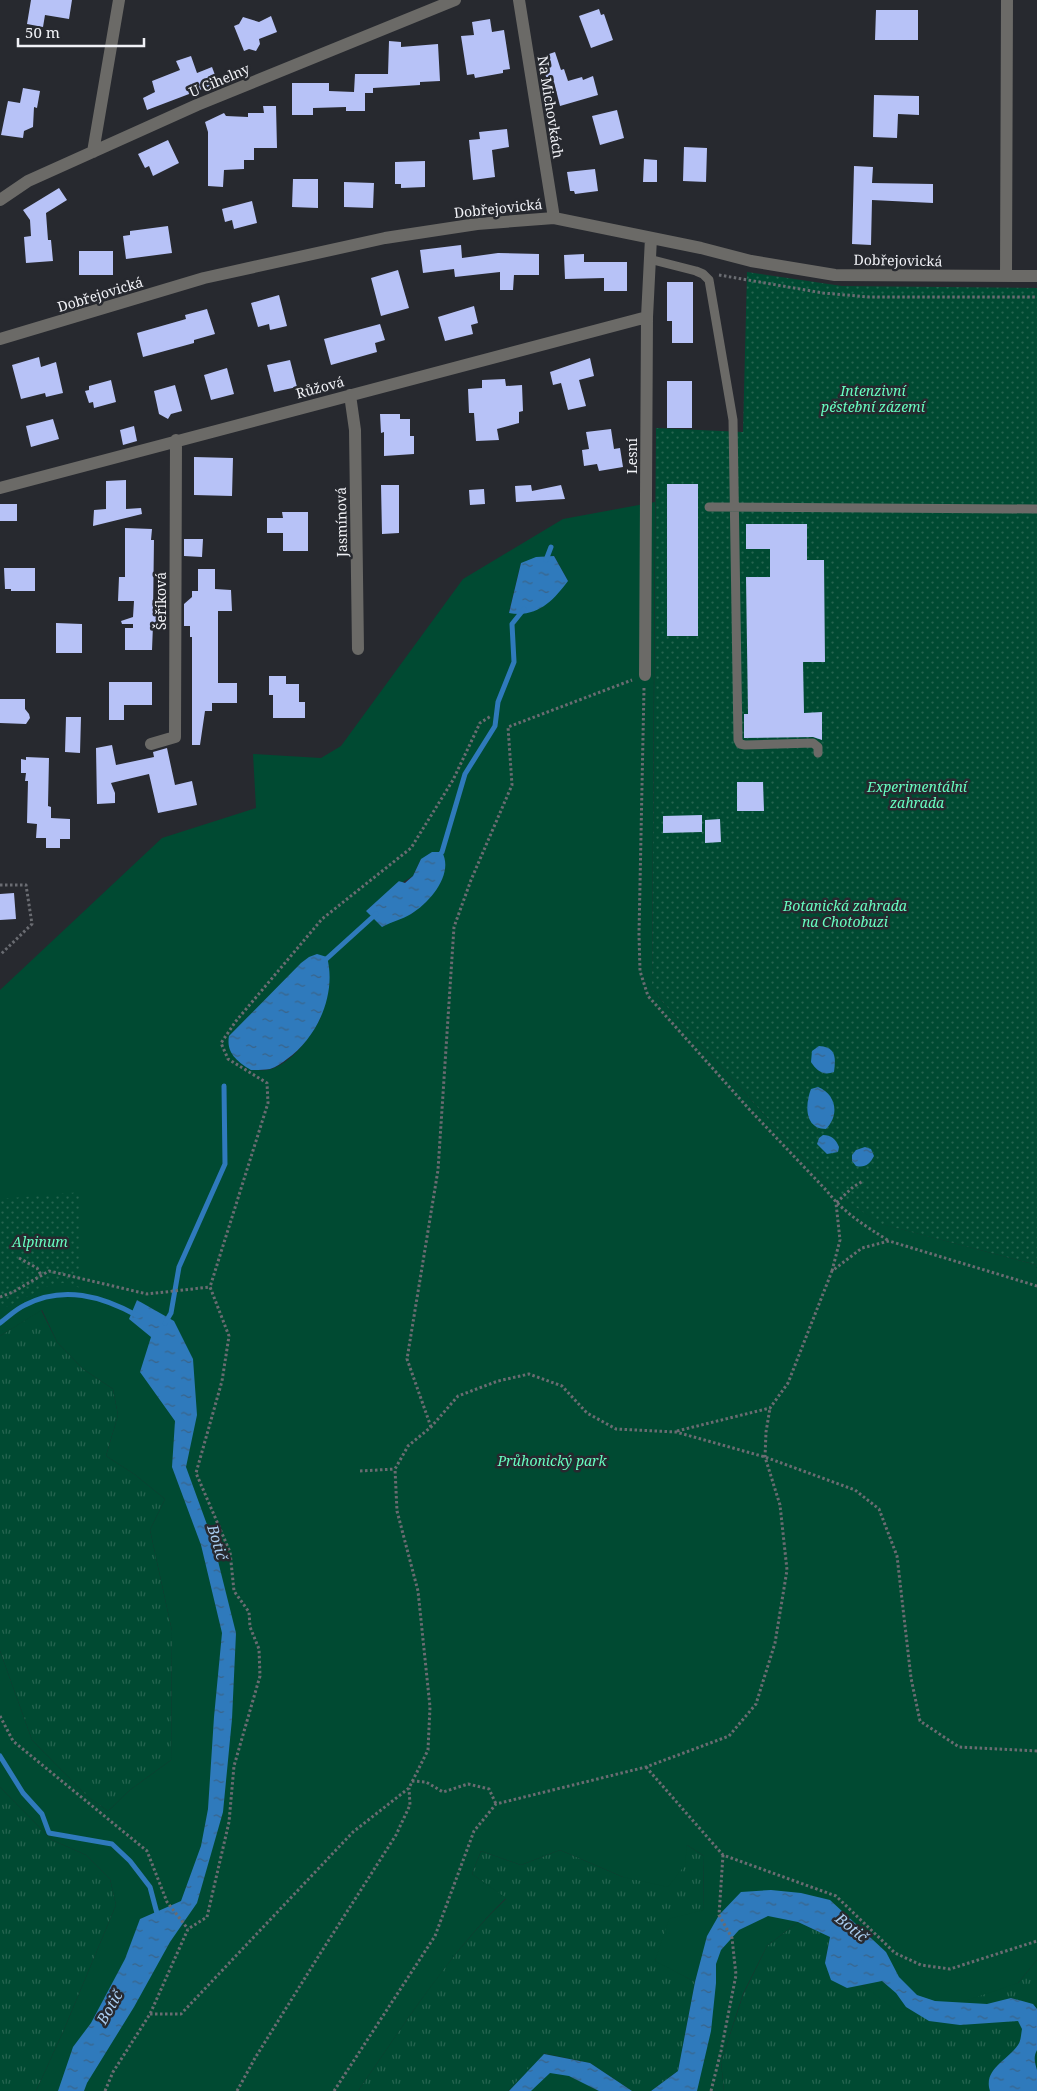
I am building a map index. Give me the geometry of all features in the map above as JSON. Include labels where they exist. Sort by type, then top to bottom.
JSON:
[{"type":"street","points":[[93,152],[119,0]]},
{"type":"street","name":"U Cihelny","points":[[0,200],[28,181],[197,105],[455,0]]},
{"type":"street","name":"Na Michovkách","points":[[519,0],[554,218]]},
{"type":"street","points":[[1006,276],[1007,0]]},
{"type":"street","name":"Dobřejovická","points":[[0,339],[204,278],[385,238],[477,224],[554,218],[701,248],[751,261],[835,274],[1037,276]]},
{"type":"street","name":"Lesní","points":[[645,675],[647,317],[650,238]]},
{"type":"street","name":"Růžová","points":[[0,488],[647,317]]},
{"type":"street","name":"Jasmínová","points":[[350,395],[355,430],[358,648]]},
{"type":"street","name":"Šeříková","points":[[152,744],[175,737],[176,440]]},
{"type":"lane","points":[[648,259],[696,271],[703,274],[709,280],[733,420],[738,740],[740,744],[745,745],[813,743],[818,747],[818,753]]},
{"type":"lane","points":[[709,507],[1037,509]]},
{"type":"path","points":[[431,1427],[406,1359],[438,1170],[454,926],[471,880],[512,785],[508,726],[645,675],[639,934],[640,971],[648,996],[749,1109],[852,1218],[889,1241],[1037,1286]]},
{"type":"path","points":[[105,2091],[112,2072],[150,2014],[188,1929],[207,1917],[229,1822],[234,1766],[260,1676],[259,1649],[250,1626],[248,1612],[234,1591],[230,1552],[196,1473],[222,1381],[229,1336],[210,1287],[268,1103],[267,1083],[228,1059],[221,1043],[236,1021],[322,919],[411,848],[453,780],[480,723],[491,716]]},
{"type":"path","points":[[0,886],[26,885],[32,924],[0,955]]},
{"type":"path","points":[[836,1203],[862,1181]]},
{"type":"path","points":[[334,2091],[435,1936],[474,1831],[496,1804],[646,1767],[729,1736],[756,1704],[775,1643],[787,1570],[780,1505],[765,1457],[766,1432],[770,1408],[788,1382],[832,1271],[840,1240],[836,1203]]},
{"type":"path","points":[[832,1271],[862,1248],[889,1241]]},
{"type":"path","points":[[19,1258],[37,1268],[41,1275]]},
{"type":"path","points":[[0,1297],[13,1292],[49,1271],[147,1294],[210,1287]]},
{"type":"path","points":[[237,2091],[255,2058],[396,1835],[410,1805],[409,1788],[428,1750],[430,1707],[418,1590],[397,1511],[396,1468],[408,1446],[431,1427],[458,1396],[498,1381],[530,1374],[562,1386],[587,1413],[616,1429],[676,1432],[765,1457],[855,1490],[879,1508],[897,1556],[911,1678],[920,1721],[959,1747],[1037,1751]]},
{"type":"path","points":[[676,1432],[770,1408]]},
{"type":"path","points":[[360,1471],[396,1468]]},
{"type":"path","points":[[0,1716],[13,1741],[147,1851],[167,1902],[188,1929]]},
{"type":"path","points":[[646,1767],[723,1855],[836,1896],[895,1953],[921,1965],[950,1969],[1037,1941]]},
{"type":"path","points":[[412,1781],[426,1782],[442,1792],[468,1784],[489,1789],[496,1804]]},
{"type":"path","points":[[150,2014],[181,2014],[353,1832],[409,1788]]},
{"type":"path","points":[[711,2091],[736,1975],[732,1938],[719,1915],[723,1855]]},
{"type":"green space","name":"Botanická zahrada na Chotobuzi","points":[[747,272],[842,286],[1037,288],[1037,1265],[881,1224],[835,1193],[652,990],[656,428],[743,432]]},
{"type":"green space","name":"Průhonický park","points":[[655,502],[652,990],[835,1193],[882,1224],[1037,1265],[1037,1960],[1018,1983],[953,2005],[897,2012],[862,1984],[847,1988],[831,1980],[825,1963],[830,1937],[798,1922],[767,1946],[743,1994],[721,2062],[724,2091],[651,2091],[678,2071],[695,1982],[655,1961],[669,1919],[703,1910],[704,1856],[687,1845],[685,1865],[668,1887],[623,1877],[560,1850],[521,1865],[481,1851],[472,1874],[506,1898],[446,1967],[358,2091],[36,2091],[116,1905],[110,1879],[86,1855],[52,1840],[0,1787],[0,1651],[32,1740],[87,1796],[108,1811],[130,1790],[171,1760],[172,1631],[150,1530],[165,1499],[134,1474],[106,1456],[118,1415],[113,1389],[83,1369],[57,1342],[42,1310],[0,1336],[0,990],[162,838],[256,808],[253,754],[321,758],[341,746],[463,579],[563,519]],"holes":[[[554,556],[568,581],[509,612],[521,563]],[[421,859],[412,914],[366,911],[393,888],[413,876]],[[321,1017],[307,1040],[287,1061],[269,1070],[251,1070]]]},
{"type":"green space","name":"Alpinum","points":[[81,1192],[81,1288],[63,1283],[50,1285],[0,1310],[0,1199]]},
{"type":"green space","points":[[41,1310],[57,1342],[83,1369],[113,1389],[118,1415],[106,1456],[134,1474],[165,1499],[150,1530],[172,1631],[171,1760],[130,1790],[108,1811],[87,1796],[32,1740],[0,1651],[0,1336]]},
{"type":"green space","points":[[0,1787],[52,1840],[86,1855],[110,1879],[116,1905],[36,2091],[0,2091]]},
{"type":"green space","points":[[687,1845],[704,1856],[703,1910],[655,1960],[695,1982],[678,2071],[651,2091],[632,2091],[590,2063],[543,2053],[508,2091],[358,2091],[445,1967],[464,1943],[506,1899],[472,1874],[481,1851],[521,1865],[560,1850],[623,1877]]},
{"type":"green space","points":[[798,1922],[830,1937],[825,1963],[847,1988],[861,1984],[875,1993],[1018,1983],[1037,1960],[1037,2091],[724,2091],[721,2062],[743,1995],[767,1946]]},
{"type":"green space","points":[[542,2053],[590,2063],[632,2091],[508,2091]]},
{"type":"water","points":[[554,556],[568,581],[550,601],[536,610],[519,614],[509,613],[521,563],[536,557]]},
{"type":"water","points":[[432,852],[442,852],[445,860],[443,878],[433,895],[419,909],[408,916],[382,927],[366,911],[399,881],[405,883],[413,876],[421,859]]},
{"type":"water","points":[[317,954],[327,957],[329,986],[327,1000],[315,1027],[298,1050],[281,1063],[270,1069],[251,1070],[231,1052],[229,1036],[301,963]]},
{"type":"water","points":[[819,1046],[829,1048],[834,1054],[834,1072],[821,1072],[811,1062],[812,1051]]},
{"type":"water","points":[[818,1087],[829,1095],[834,1105],[833,1118],[826,1129],[814,1125],[808,1115],[807,1108],[811,1089]]},
{"type":"water","points":[[823,1135],[835,1140],[839,1147],[838,1152],[827,1154],[817,1144],[819,1138]]},
{"type":"water","points":[[865,1147],[871,1149],[874,1156],[867,1165],[856,1166],[852,1161],[852,1155],[856,1150]]},
{"type":"water","points":[[137,1300],[174,1321],[193,1359],[197,1415],[186,1467],[213,1541],[236,1633],[232,1719],[223,1812],[197,1903],[170,1942],[84,2091],[58,2091],[73,2047],[91,2023],[125,1959],[140,1919],[181,1901],[201,1846],[208,1809],[222,1633],[201,1545],[172,1467],[175,1421],[140,1372],[151,1337],[129,1319]]},
{"type":"water","points":[[771,1890],[801,1893],[830,1900],[886,1952],[899,1977],[917,1995],[935,2001],[987,2004],[1011,1998],[1033,2004],[1037,2009],[1037,2050],[1035,2062],[1037,2091],[990,2091],[989,2083],[993,2071],[1020,2042],[1022,2029],[1018,2021],[960,2025],[929,2021],[906,2007],[896,1993],[882,1981],[847,1988],[831,1980],[825,1963],[830,1937],[798,1922],[768,1916],[739,1930],[721,1950],[716,1964],[711,2031],[697,2091],[651,2091],[678,2071],[695,1982],[707,1936],[719,1915],[741,1892]]},
{"type":"water","points":[[544,2054],[590,2063],[632,2091],[599,2091],[569,2076],[550,2073],[531,2091],[509,2091]]},
{"type":"building","points":[[31,0],[72,0],[69,19],[45,15],[43,27],[27,24]]},
{"type":"building","points":[[599,9],[601,15],[604,14],[613,40],[591,48],[579,16]]},
{"type":"building","points":[[876,10],[918,10],[918,40],[875,40]]},
{"type":"building","points":[[271,16],[277,32],[259,39],[260,44],[256,51],[249,49],[244,51],[234,26],[239,24],[243,17],[259,22]]},
{"type":"building","points":[[490,19],[492,32],[504,30],[510,69],[503,70],[503,73],[475,78],[474,74],[467,75],[461,36],[474,35],[472,22]]},
{"type":"building","points":[[389,41],[401,42],[401,47],[438,44],[440,81],[420,82],[420,85],[373,88],[373,93],[365,93],[365,111],[346,111],[346,107],[313,108],[313,115],[292,115],[292,83],[329,83],[329,91],[354,92],[355,74],[388,74]]},
{"type":"building","points":[[555,52],[561,70],[564,69],[568,81],[582,77],[583,80],[593,76],[598,95],[560,106],[554,82],[548,83],[540,57]]},
{"type":"building","points":[[191,56],[197,73],[212,67],[218,83],[147,110],[143,98],[155,92],[152,81],[180,70],[176,61]]},
{"type":"building","points":[[23,88],[40,91],[37,108],[34,107],[33,127],[24,131],[23,138],[1,135],[8,101],[20,103]]},
{"type":"building","points":[[874,95],[919,96],[919,115],[898,114],[897,138],[873,137]]},
{"type":"building","points":[[263,106],[276,106],[277,148],[254,148],[254,160],[244,160],[244,169],[224,170],[223,187],[208,186],[208,132],[205,122],[224,113],[226,116],[248,117],[248,113],[264,113]]},
{"type":"building","points":[[617,110],[624,138],[600,145],[592,116]]},
{"type":"building","points":[[507,129],[509,147],[492,150],[495,177],[473,180],[469,140],[480,139],[479,132]]},
{"type":"building","points":[[168,140],[179,163],[153,176],[149,166],[145,168],[138,154]]},
{"type":"building","points":[[684,147],[707,148],[706,182],[683,181]]},
{"type":"building","points":[[644,159],[657,160],[657,182],[643,182]]},
{"type":"building","points":[[425,161],[425,187],[401,188],[401,184],[395,184],[395,162]]},
{"type":"building","points":[[854,166],[873,167],[872,183],[933,184],[933,203],[872,200],[871,245],[852,244]]},
{"type":"building","points":[[595,169],[598,191],[575,194],[574,191],[570,191],[567,172]]},
{"type":"building","points":[[293,179],[318,179],[318,208],[292,207]]},
{"type":"building","points":[[344,182],[374,183],[373,208],[344,207]]},
{"type":"building","points":[[59,188],[67,200],[46,213],[48,240],[51,240],[53,261],[26,263],[24,237],[31,236],[30,220],[23,210]]},
{"type":"building","points":[[252,201],[257,223],[234,229],[232,220],[225,222],[222,209]]},
{"type":"building","points":[[168,226],[172,253],[126,259],[123,236],[130,235],[130,231]]},
{"type":"building","points":[[461,245],[462,258],[498,253],[539,254],[539,275],[514,275],[513,290],[500,290],[500,272],[455,277],[454,269],[423,273],[420,250]]},
{"type":"building","points":[[79,251],[113,251],[113,275],[79,275]]},
{"type":"building","points":[[584,254],[584,262],[627,262],[627,291],[604,291],[604,278],[565,279],[564,255]]},
{"type":"building","points":[[398,270],[409,308],[381,316],[371,278]]},
{"type":"building","points":[[667,282],[693,282],[693,343],[672,343],[672,321],[667,321]]},
{"type":"building","points":[[279,295],[287,326],[270,330],[269,324],[258,327],[251,303]]},
{"type":"building","points":[[474,306],[478,323],[471,325],[473,334],[445,341],[438,317]]},
{"type":"building","points":[[207,309],[215,334],[194,340],[194,343],[143,357],[137,333],[186,319],[185,315]]},
{"type":"building","points":[[380,324],[385,340],[375,343],[377,352],[331,365],[324,339]]},
{"type":"building","points":[[39,357],[41,367],[56,362],[63,393],[46,397],[45,393],[21,399],[12,365]]},
{"type":"building","points":[[590,358],[594,376],[579,380],[586,406],[568,410],[561,383],[553,385],[550,372]]},
{"type":"building","points":[[290,360],[297,387],[274,392],[267,365]]},
{"type":"building","points":[[227,368],[234,394],[211,400],[204,375]]},
{"type":"building","points":[[505,379],[506,386],[522,385],[523,411],[519,412],[519,423],[497,429],[499,440],[476,441],[474,413],[469,413],[468,389],[482,388],[482,380]]},
{"type":"building","points":[[111,380],[116,402],[94,408],[93,402],[89,403],[85,391],[89,390],[89,386]]},
{"type":"building","points":[[667,381],[692,381],[692,428],[667,428]]},
{"type":"building","points":[[175,385],[182,411],[171,414],[168,419],[159,414],[154,391]]},
{"type":"building","points":[[380,414],[400,414],[400,419],[410,419],[410,436],[414,436],[414,454],[384,456],[384,432],[381,433]]},
{"type":"building","points":[[53,419],[59,439],[31,447],[26,426]]},
{"type":"building","points":[[134,426],[137,441],[123,445],[120,430]]},
{"type":"building","points":[[611,429],[614,449],[620,448],[623,467],[599,471],[597,464],[584,466],[582,450],[589,449],[586,432]]},
{"type":"building","points":[[194,457],[233,458],[232,496],[194,495]]},
{"type":"building","points":[[126,480],[126,509],[141,508],[142,514],[93,526],[94,510],[106,509],[106,481]]},
{"type":"building","points":[[667,484],[698,484],[698,636],[667,636]]},
{"type":"building","points":[[381,485],[399,485],[399,533],[382,534]]},
{"type":"building","points":[[531,485],[532,491],[561,485],[565,499],[516,502],[515,486]]},
{"type":"building","points":[[484,489],[485,504],[470,505],[469,490]]},
{"type":"building","points":[[0,504],[17,504],[17,521],[0,521]]},
{"type":"building","points":[[282,512],[308,512],[308,551],[283,551],[283,533],[267,533],[267,518],[283,518]]},
{"type":"building","points":[[746,524],[807,524],[807,560],[824,560],[825,662],[803,662],[804,713],[822,712],[822,740],[813,737],[744,738],[744,714],[748,714],[746,577],[770,577],[770,549],[746,549]]},
{"type":"building","points":[[125,528],[152,529],[151,540],[154,540],[153,612],[167,608],[167,625],[153,625],[152,650],[125,650],[125,628],[133,628],[133,624],[122,624],[121,621],[133,617],[134,601],[118,601],[119,577],[125,577]]},
{"type":"building","points":[[184,539],[203,539],[202,557],[184,556]]},
{"type":"building","points":[[4,568],[35,568],[35,591],[11,591],[11,589],[5,589]]},
{"type":"building","points":[[198,569],[215,569],[215,589],[231,590],[232,611],[218,611],[218,683],[237,683],[237,703],[212,703],[212,711],[205,711],[200,745],[192,745],[192,637],[190,637],[190,626],[184,626],[184,604],[192,597],[192,591],[198,591]]},
{"type":"building","points":[[56,623],[82,624],[82,653],[56,653]]},
{"type":"building","points":[[269,676],[286,676],[286,684],[299,684],[299,702],[305,702],[305,718],[273,718],[273,695],[269,695]]},
{"type":"building","points":[[109,682],[152,682],[152,705],[124,705],[124,720],[109,720]]},
{"type":"building","points":[[0,699],[25,699],[25,709],[30,718],[26,724],[0,723]]},
{"type":"building","points":[[66,717],[81,717],[80,753],[65,752]]},
{"type":"building","points":[[112,745],[116,765],[154,757],[153,752],[167,748],[175,785],[192,781],[197,805],[158,813],[149,774],[111,783],[115,793],[115,803],[97,804],[96,748]]},
{"type":"building","points":[[26,757],[49,758],[48,806],[51,807],[51,818],[70,819],[70,839],[60,839],[60,848],[46,848],[46,838],[36,838],[37,824],[27,823],[28,781],[25,781],[26,773],[21,773],[21,759],[26,760]]},
{"type":"building","points":[[737,782],[763,782],[764,811],[737,811]]},
{"type":"building","points":[[702,815],[702,832],[663,833],[663,816]]},
{"type":"building","points":[[720,819],[721,842],[705,843],[705,820]]},
{"type":"building","points":[[14,893],[16,919],[0,920],[0,894]]},
{"type":"waterway","points":[[546,560],[551,547]]},
{"type":"waterway","points":[[438,857],[442,852],[465,774],[495,726],[498,702],[514,662],[512,624],[524,609]]},
{"type":"waterway","points":[[323,962],[376,914]]},
{"type":"waterway","points":[[165,1323],[171,1313],[179,1267],[225,1164],[224,1086]]},
{"type":"waterway","name":"Botič","points":[[0,1323],[18,1309],[39,1299],[68,1294],[96,1298],[138,1316]]},
{"type":"waterway","name":"Botič","points":[[0,1756],[23,1793],[42,1814],[49,1833],[112,1844],[130,1861],[150,1887],[158,1917]]},
{"type":"park label","name":"Intenzivní pěstební zázemí","points":[[873,398]]},
{"type":"park label","name":"Experimentální zahrada","points":[[917,794]]}]
